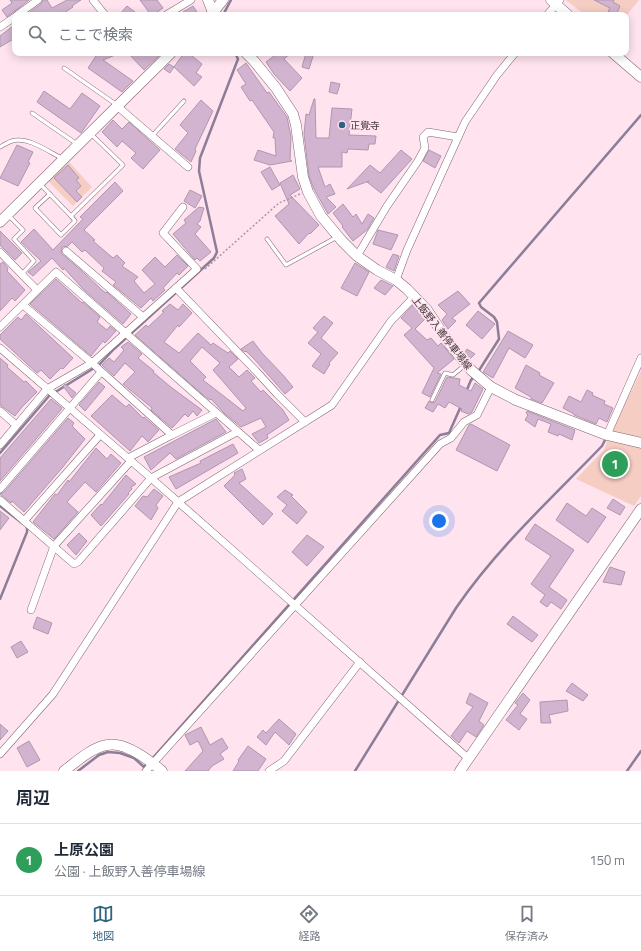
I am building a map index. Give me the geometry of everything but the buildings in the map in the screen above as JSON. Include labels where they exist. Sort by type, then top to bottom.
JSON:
[{"type":"street","points":[[22,12],[38,0]]},
{"type":"street","points":[[93,0],[103,12]]},
{"type":"street","points":[[171,12],[191,0]]},
{"type":"street","points":[[208,0],[212,12]]},
{"type":"street","points":[[214,12],[223,0]]},
{"type":"street","points":[[549,12],[556,2],[565,12]]},
{"type":"street","points":[[0,27],[12,19]]},
{"type":"street","points":[[0,222],[168,56]]},
{"type":"street","name":"上飯野入善停車場線","points":[[249,56],[272,84],[293,114],[296,125],[303,177],[308,192],[321,216],[357,256],[377,270],[396,280],[427,310],[449,343],[478,377],[516,400],[607,434],[641,443]]},
{"type":"street","points":[[396,280],[407,250],[465,122],[497,75],[513,56]]},
{"type":"street","points":[[616,56],[641,77]]},
{"type":"street","points":[[118,106],[188,167]]},
{"type":"street","points":[[357,256],[387,206],[418,161],[424,148],[423,137],[428,132],[458,137]]},
{"type":"street","points":[[0,445],[47,389],[92,363],[197,269],[163,233],[183,207]]},
{"type":"street","points":[[66,251],[143,317]]},
{"type":"street","points":[[0,252],[37,290]]},
{"type":"street","points":[[0,327],[56,272],[259,450]]},
{"type":"street","points":[[176,288],[305,422]]},
{"type":"street","points":[[0,754],[53,694],[178,502],[332,405],[391,321],[414,297]]},
{"type":"street","points":[[23,305],[92,363],[172,435]]},
{"type":"street","points":[[0,348],[295,604],[469,759]]},
{"type":"street","points":[[607,434],[641,358]]},
{"type":"street","points":[[0,489],[101,372]]},
{"type":"street","points":[[150,767],[440,444],[451,438],[464,422],[477,415],[491,386]]},
{"type":"street","points":[[0,411],[16,426]]},
{"type":"street","points":[[31,610],[54,546],[130,460],[172,435],[216,413]]},
{"type":"street","points":[[0,500],[74,564],[78,562],[151,478],[237,432]]},
{"type":"street","points":[[24,521],[100,435]]},
{"type":"street","points":[[460,771],[639,516]]},
{"type":"street","points":[[269,771],[284,761],[360,662]]},
{"type":"street","points":[[64,771],[86,755],[107,744],[126,747],[150,767],[162,771]]},
{"type":"lane","points":[[64,68],[118,106]]},
{"type":"lane","points":[[152,136],[184,101]]},
{"type":"lane","points":[[32,113],[78,145]]},
{"type":"lane","points":[[71,216],[123,166],[90,133]]},
{"type":"lane","points":[[0,146],[12,141],[21,140],[30,142],[64,159]]},
{"type":"lane","points":[[39,183],[50,194],[71,216],[75,221],[61,235],[35,208],[50,194]]},
{"type":"lane","points":[[8,214],[23,230],[14,240],[34,261],[21,274]]},
{"type":"lane","points":[[267,240],[286,265],[338,236]]},
{"type":"lane","points":[[432,400],[445,373],[453,375],[466,364]]},
{"type":"path","points":[[197,269],[203,271],[279,203],[308,192]]},
{"type":"shaded area","points":[[566,0],[639,0],[629,12],[581,12]]},
{"type":"shaded area","points":[[69,162],[92,187],[73,206],[48,181]]},
{"type":"shaded area","points":[[641,371],[641,440],[611,433]]},
{"type":"shaded area","points":[[608,439],[641,447],[641,496],[634,506],[576,479],[604,450]]},
{"type":"waterway","points":[[225,12],[231,0]]},
{"type":"waterway","points":[[0,453],[49,396],[99,365],[114,349],[214,258],[217,252],[199,171],[200,158],[238,59],[236,56]]},
{"type":"waterway","points":[[478,372],[499,339],[497,322],[494,317],[481,307],[479,303],[641,115]]},
{"type":"waterway","points":[[466,392],[471,380],[475,376]]},
{"type":"waterway","points":[[151,760],[440,435],[449,433],[461,406]]},
{"type":"waterway","points":[[355,771],[456,608],[472,586],[507,544],[602,446],[606,438]]},
{"type":"waterway","points":[[0,506],[22,523]]},
{"type":"waterway","points":[[0,599],[27,532],[26,526]]},
{"type":"waterway","points":[[627,771],[641,751]]},
{"type":"waterway","points":[[78,771],[99,755],[108,752],[120,753],[134,758],[144,767],[148,763]]},
{"type":"place","name":"正覺寺","points":[[342,125]]},
{"type":"place","name":"上原公園","points":[[615,464]]}]
